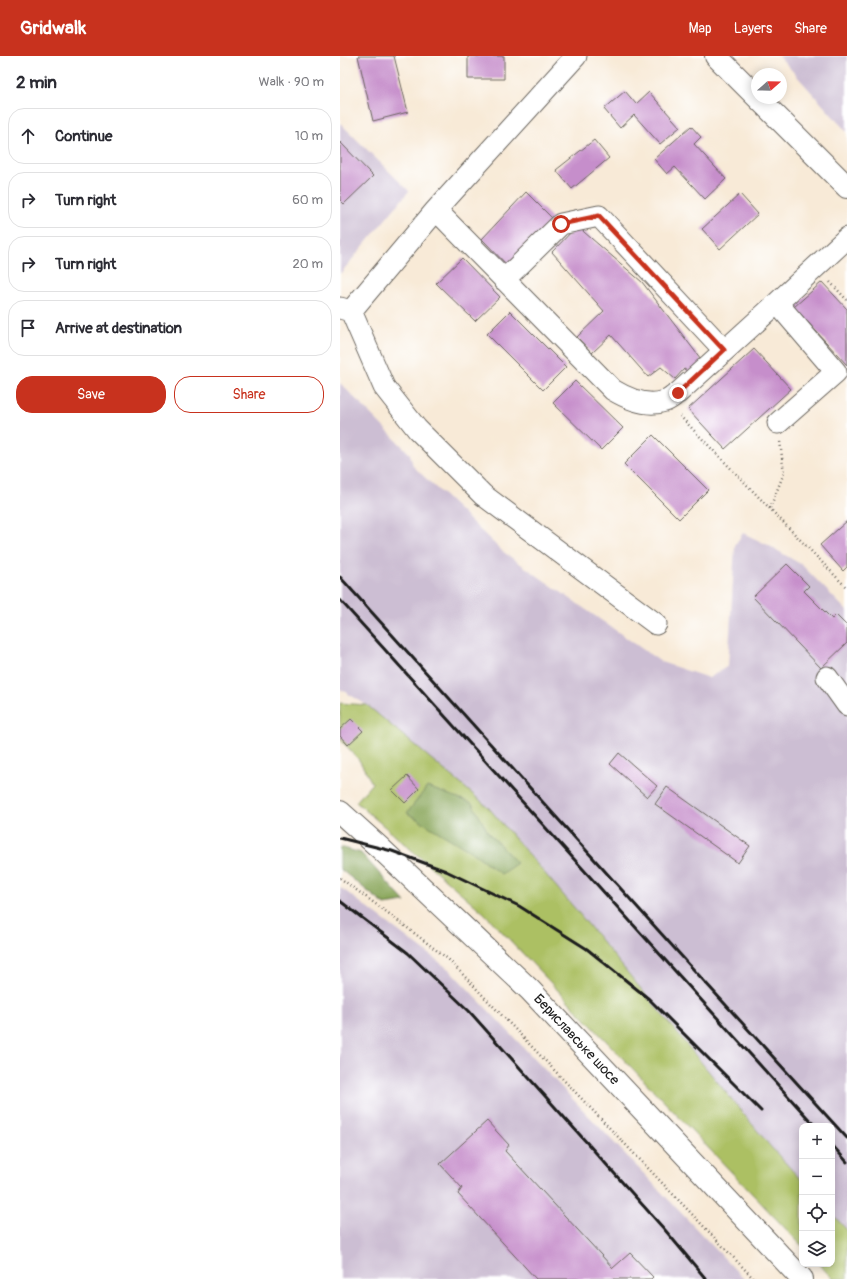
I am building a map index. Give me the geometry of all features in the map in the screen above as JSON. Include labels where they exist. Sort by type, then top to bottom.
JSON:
[{"type":"main road","points":[[716,56],[751,92]]},
{"type":"main road","points":[[763,104],[847,187]]},
{"type":"main road","name":"Бериславське шосе","points":[[340,812],[530,990],[802,1279]]},
{"type":"street","points":[[576,56],[346,310],[384,387],[417,429],[483,495],[656,624]]},
{"type":"street","points":[[436,210],[613,390],[625,398],[650,403],[666,401],[678,393],[847,238]]},
{"type":"street","points":[[504,280],[561,224],[599,216],[724,350]]},
{"type":"street","points":[[777,303],[836,372],[778,423]]},
{"type":"street","points":[[827,677],[847,705]]},
{"type":"path","points":[[816,267],[847,300]]},
{"type":"path","points":[[666,401],[847,588]]},
{"type":"path","points":[[770,508],[784,473],[778,423]]},
{"type":"path","points":[[340,878],[448,959],[754,1279]]},
{"type":"shaded area","points":[[779,56],[847,56],[847,132]]},
{"type":"shaded area","points":[[340,123],[409,191],[340,274]]},
{"type":"shaded area","points":[[340,383],[410,454],[413,466],[502,551],[661,662],[709,678],[728,666],[735,545],[743,533],[768,545],[802,565],[847,611],[847,1230],[835,1217],[835,1123],[799,1123],[799,1178],[770,1146],[536,863],[367,705],[340,689]]},
{"type":"shaded area","points":[[340,887],[450,970],[744,1279],[340,1279]]},
{"type":"green space","points":[[340,703],[367,705],[488,807],[577,911],[770,1146],[799,1178],[799,1243],[484,913],[356,802],[372,783],[359,760],[340,739]]},
{"type":"green space","points":[[427,787],[472,803],[488,832],[517,863],[501,874],[475,854],[407,813]]},
{"type":"green space","points":[[340,847],[361,853],[405,902],[385,905],[340,869]]},
{"type":"green space","points":[[835,1217],[847,1230],[847,1279],[833,1279],[822,1267],[835,1267]]},
{"type":"building","points":[[358,56],[394,56],[408,112],[373,121]]},
{"type":"building","points":[[468,56],[504,56],[504,79],[468,79]]},
{"type":"building","points":[[625,91],[636,104],[649,92],[680,127],[660,144],[634,115],[620,128],[604,109]]},
{"type":"building","points":[[691,126],[701,137],[694,144],[726,179],[705,199],[675,167],[667,174],[654,159]]},
{"type":"building","points":[[594,140],[609,158],[572,189],[556,170]]},
{"type":"building","points":[[340,142],[373,176],[344,204],[340,200]]},
{"type":"building","points":[[526,192],[554,220],[509,267],[482,239]]},
{"type":"building","points":[[740,194],[758,214],[720,249],[702,229]]},
{"type":"building","points":[[577,226],[642,282],[704,363],[692,374],[684,369],[675,379],[661,367],[648,377],[611,335],[592,353],[577,337],[604,311],[552,252]]},
{"type":"building","points":[[462,258],[500,297],[475,321],[436,283]]},
{"type":"building","points":[[822,282],[847,309],[847,365],[794,307]]},
{"type":"building","points":[[510,311],[566,367],[543,390],[487,334]]},
{"type":"building","points":[[754,349],[791,389],[725,449],[688,409]]},
{"type":"building","points":[[575,381],[623,428],[601,450],[553,403]]},
{"type":"building","points":[[653,435],[708,490],[679,519],[624,464]]},
{"type":"building","points":[[847,521],[847,567],[843,571],[820,545]]},
{"type":"building","points":[[787,564],[809,586],[804,591],[832,619],[836,615],[847,626],[847,643],[821,668],[753,597]]},
{"type":"building","points":[[351,719],[363,731],[348,745],[340,736],[340,729]]},
{"type":"building","points":[[619,753],[657,786],[647,797],[610,764]]},
{"type":"building","points":[[407,776],[419,789],[405,803],[392,790]]},
{"type":"building","points":[[667,787],[750,846],[738,863],[655,804]]},
{"type":"building","points":[[487,1121],[509,1145],[505,1151],[613,1268],[630,1253],[653,1277],[651,1279],[536,1279],[458,1194],[462,1188],[440,1164]]},
{"type":"railway","points":[[340,577],[847,1138]]},
{"type":"railway","points":[[340,600],[812,1123]]},
{"type":"railway","points":[[340,838],[392,851],[446,871],[519,906],[587,949],[649,999],[761,1111]]},
{"type":"railway","points":[[340,901],[408,953],[469,1011],[665,1230],[706,1279]]},
{"type":"railway","points":[[835,1148],[847,1162]]},
{"type":"route","points":[[561,224],[599,216],[724,350],[678,393]]}]
